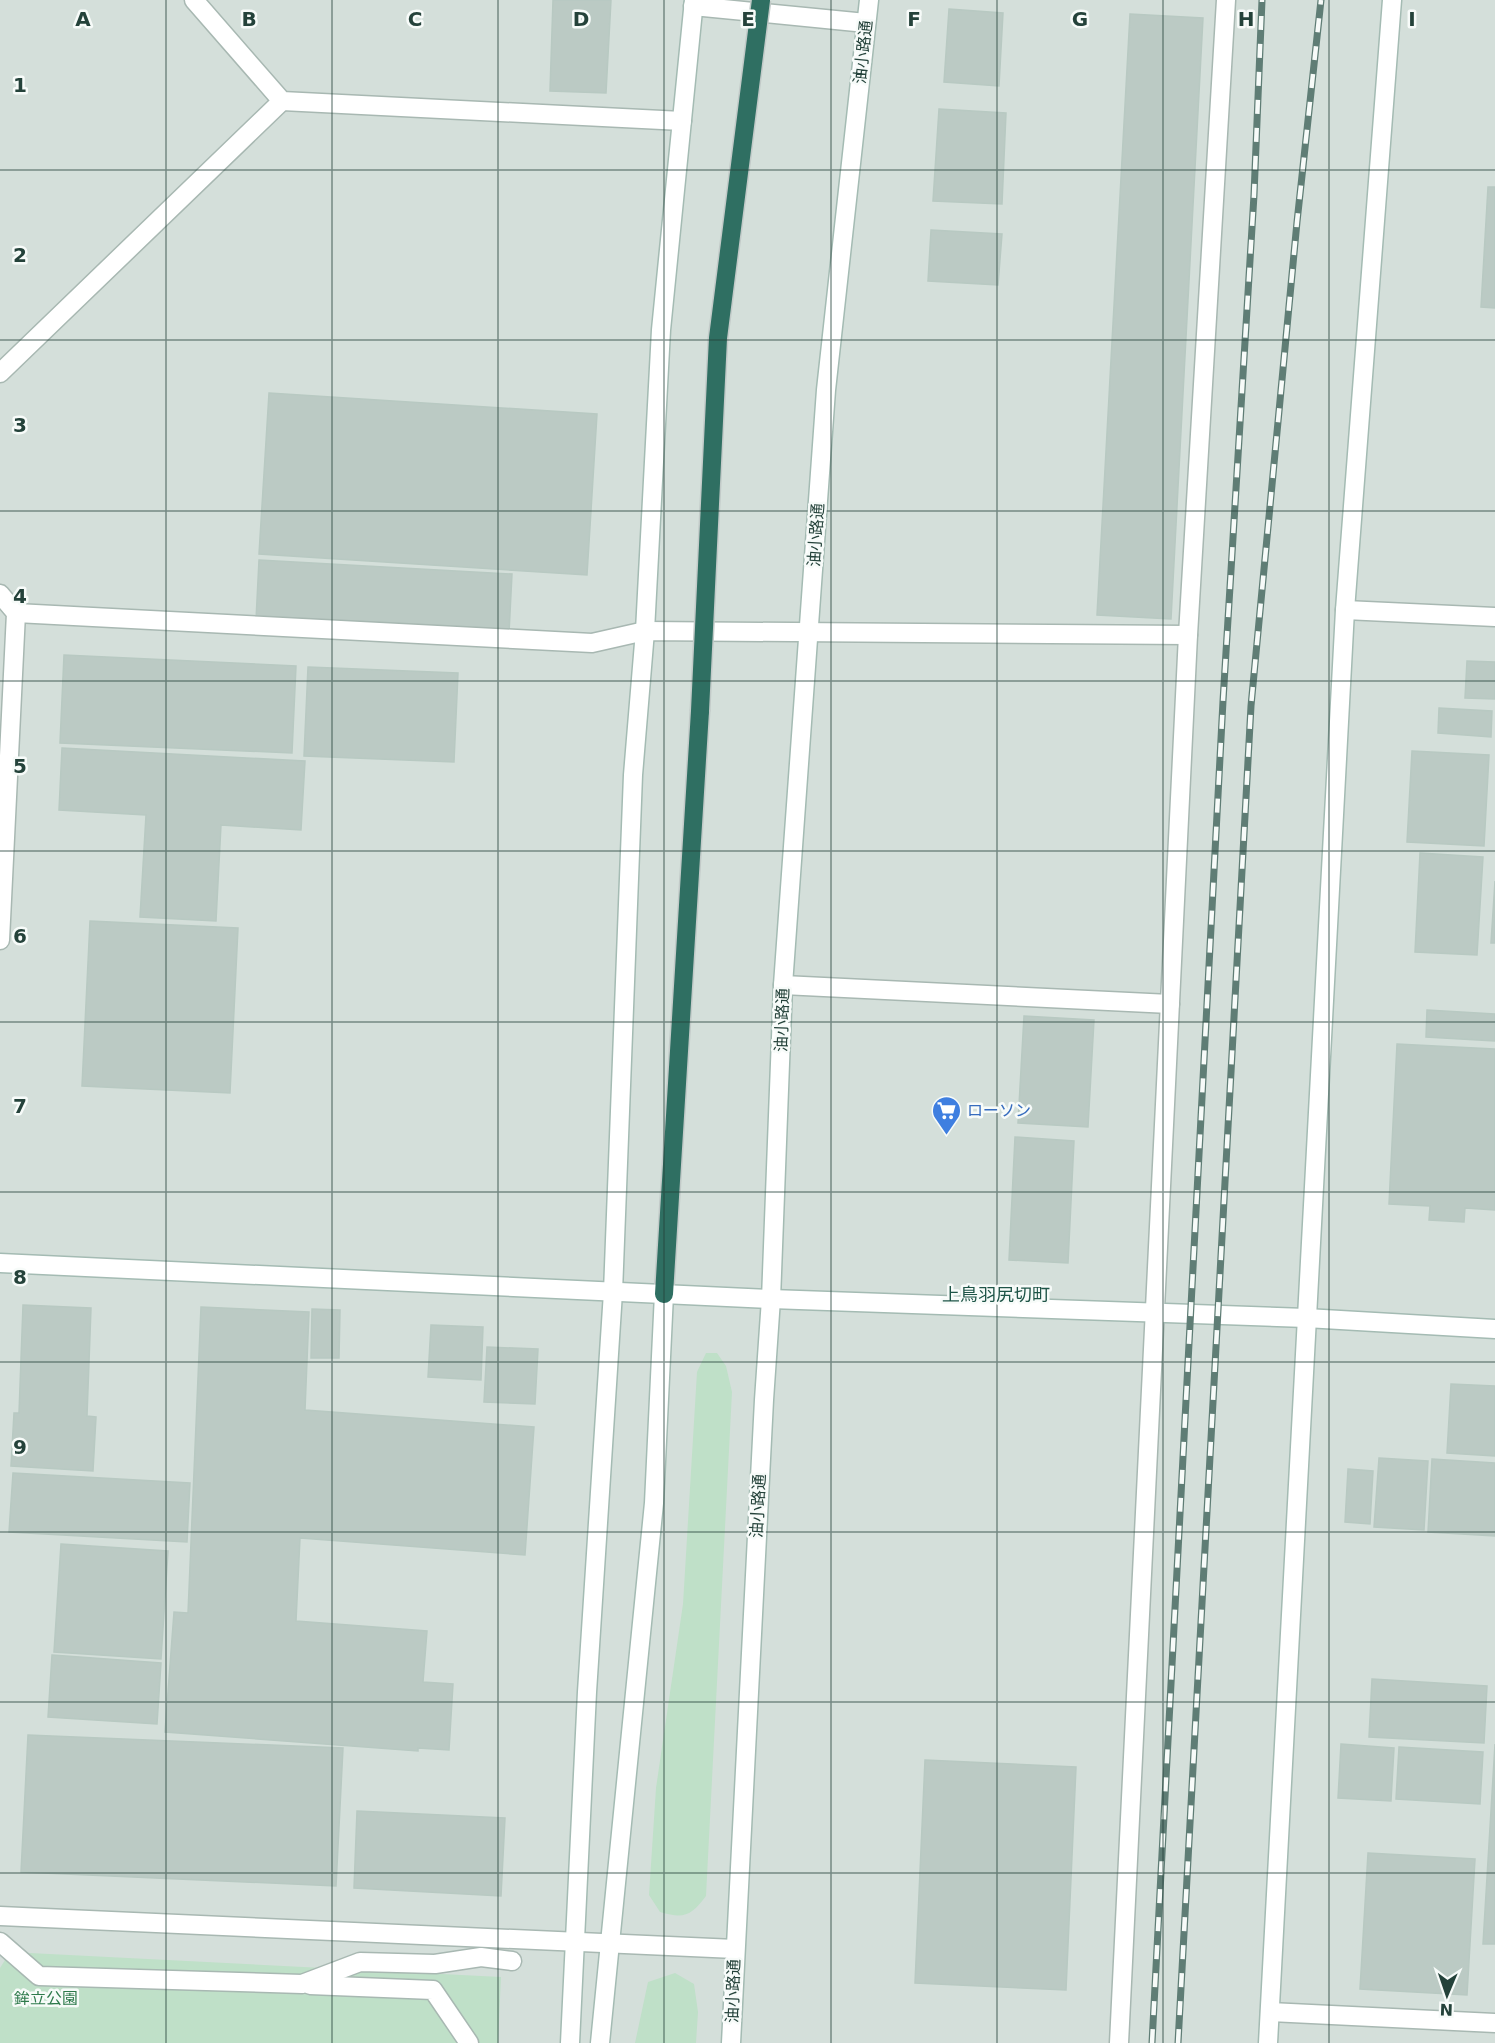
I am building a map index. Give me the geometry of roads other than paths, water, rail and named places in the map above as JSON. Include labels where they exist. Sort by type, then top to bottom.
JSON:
[{"type":"highway","points":[[664,1294],[700,711],[718,338],[760,0]]},
{"type":"street","points":[[194,0],[282,101],[682,121]]},
{"type":"street","name":"油小路通","points":[[731,2043],[771,1299],[783,986],[826,390],[868,0]]},
{"type":"street","points":[[1119,2043],[1188,635],[1226,0]]},
{"type":"street","points":[[1268,2043],[1345,610],[1392,0]]},
{"type":"street","points":[[570,2043],[587,1692],[613,1292],[633,775],[645,631],[661,330],[694,3],[866,23]]},
{"type":"street","points":[[0,373],[282,101]]},
{"type":"street","points":[[0,594],[16,613],[0,940]]},
{"type":"street","points":[[1345,610],[1495,616]]},
{"type":"street","points":[[16,613],[592,643],[645,631],[1188,635]]},
{"type":"street","points":[[783,986],[1170,1004]]},
{"type":"street","points":[[0,1263],[771,1299],[1306,1318],[1495,1329]]},
{"type":"street","points":[[600,2043],[654,1503],[664,1294]]},
{"type":"street","points":[[0,1916],[735,1949]]},
{"type":"street","points":[[0,1942],[39,1976],[433,1990],[469,2043]]},
{"type":"street","points":[[302,1984],[360,1962],[435,1964],[481,1957],[512,1960]]},
{"type":"street","points":[[1270,2012],[1495,2023]]},
{"type":"railway","points":[[1152,2043],[1223,701],[1254,195],[1262,0]]},
{"type":"railway","points":[[1178,2043],[1251,706],[1297,222],[1321,0]]},
{"type":"place","name":"ローソン","points":[[946,1136]]},
{"type":"district","name":"上鳥羽尻切町","points":[[996,1294]]},
{"type":"park label","name":"鉾立公園","points":[[46,1998]]}]
